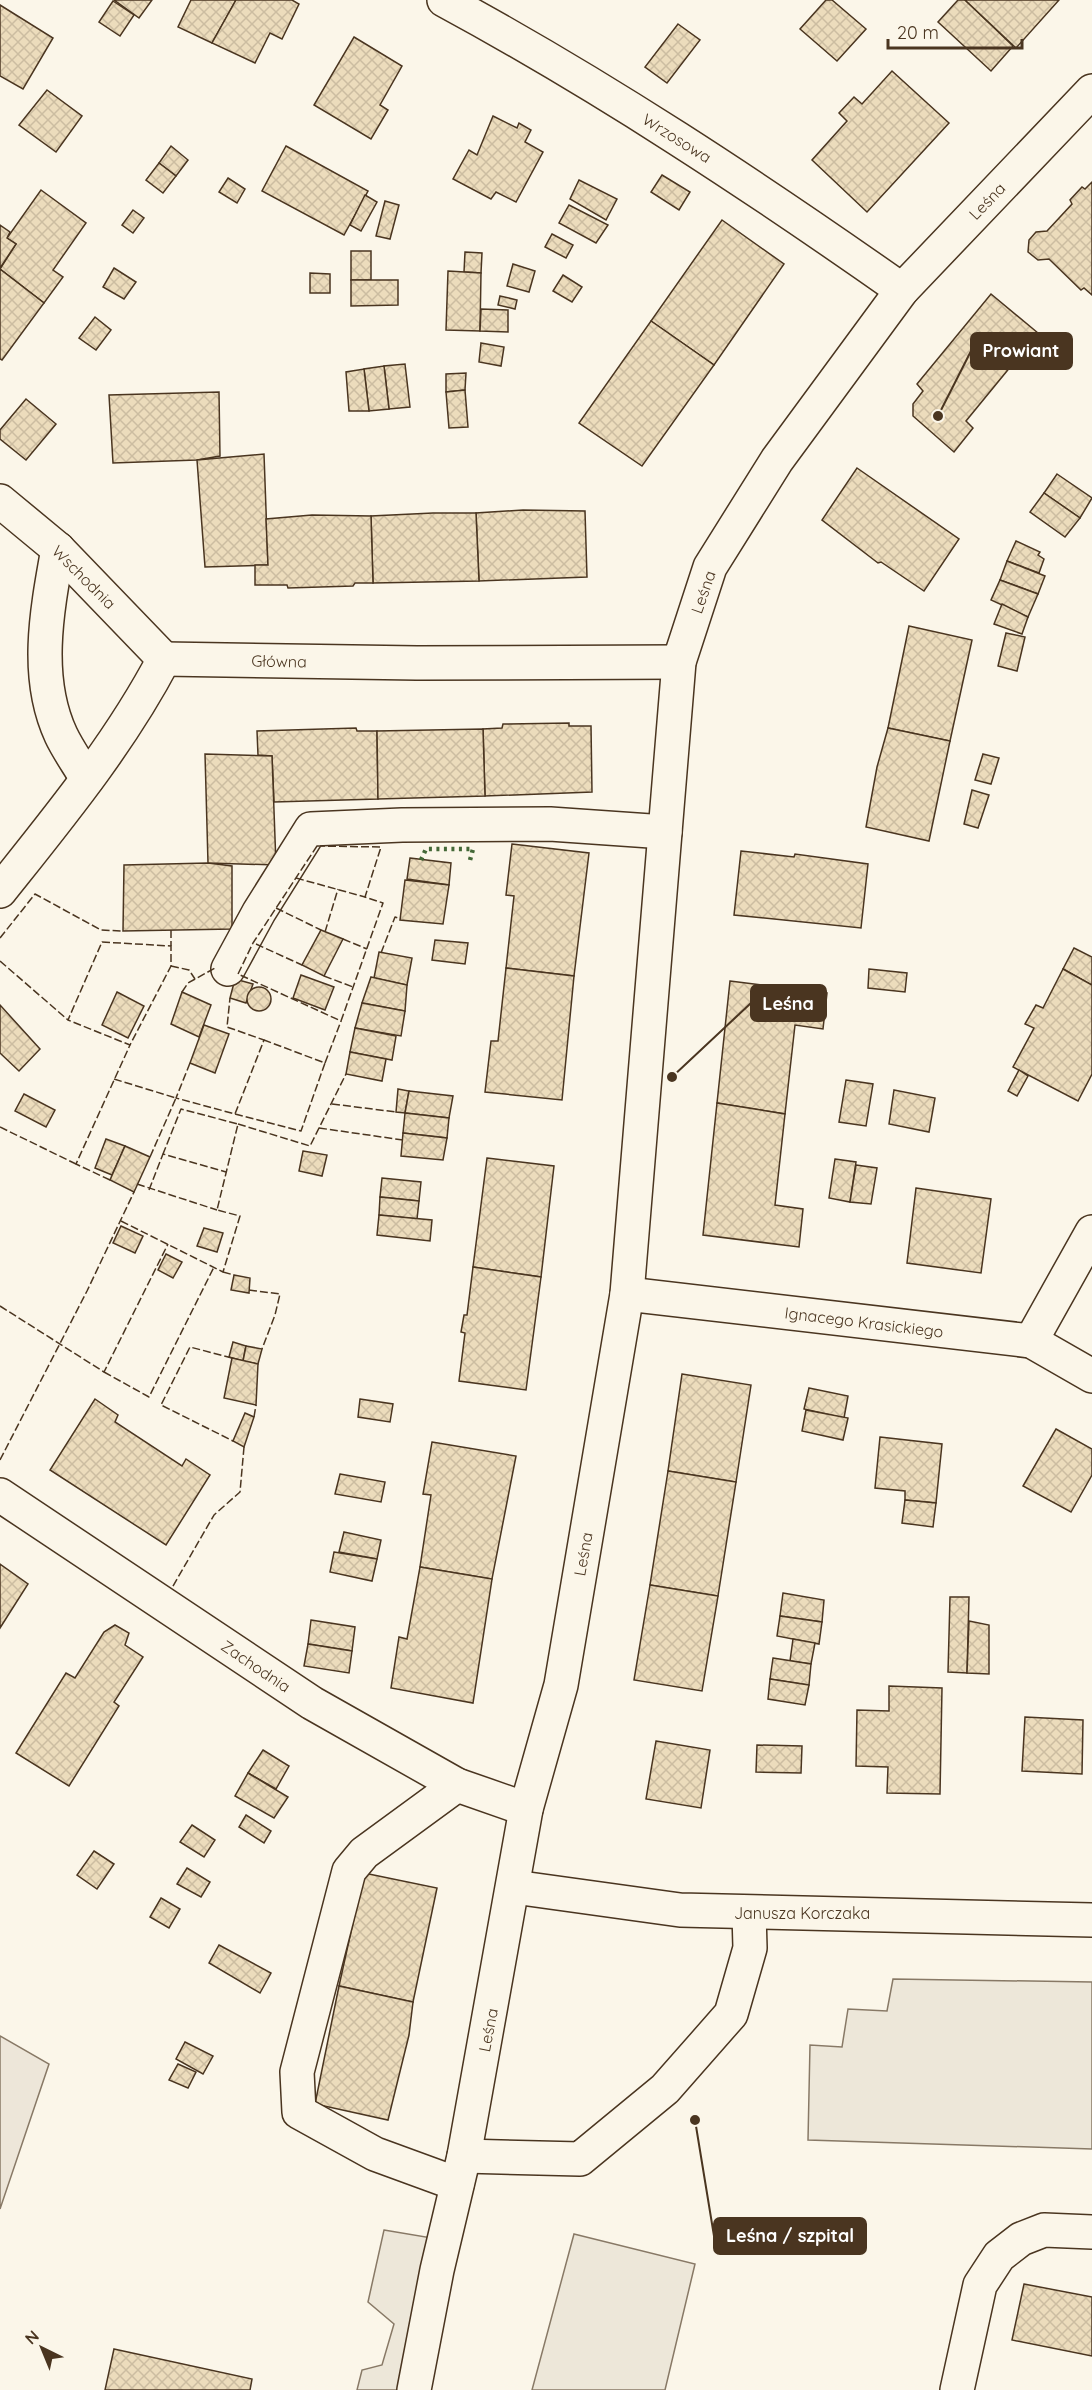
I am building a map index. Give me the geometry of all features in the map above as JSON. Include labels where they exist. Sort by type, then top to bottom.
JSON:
[{"type":"street","name":"Wrzosowa","points":[[449,1],[587,82],[729,171],[902,290]]},
{"type":"street","name":"Leśna","points":[[414,2390],[460,2170],[514,1887],[526,1809],[561,1685],[627,1294],[679,662],[710,567],[777,460],[902,290],[1092,91]]},
{"type":"street","name":"Wschodnia","points":[[0,501],[58,549],[164,659]]},
{"type":"street","points":[[58,549],[46,613],[46,688],[61,735],[87,779]]},
{"type":"street","name":"Główna","points":[[164,659],[417,663],[679,662]]},
{"type":"street","points":[[0,891],[87,779],[139,706],[164,659]]},
{"type":"street","points":[[228,969],[259,912],[311,829],[402,825],[550,824],[665,832]]},
{"type":"street","points":[[1031,1341],[1092,1232]]},
{"type":"street","name":"Ignacego Krasickiego","points":[[627,1294],[1031,1341],[1092,1376]]},
{"type":"street","name":"Zachodnia","points":[[0,1495],[312,1703],[457,1785],[526,1809]]},
{"type":"street","points":[[457,1785],[364,1853],[349,1871],[297,2072],[299,2112],[375,2154],[460,2170],[580,2159],[665,2089],[732,2014],[750,1948],[749,1913]]},
{"type":"street","name":"Janusza Korczaka","points":[[514,1887],[680,1910],[749,1913],[852,1912],[1092,1920]]},
{"type":"street","points":[[957,2390],[980,2285],[999,2256],[1021,2239],[1044,2230],[1092,2232]]},
{"type":"shaded area","points":[[893,1979],[1092,1982],[1092,2149],[808,2140],[810,2045],[842,2047],[848,2009],[887,2011]]},
{"type":"shaded area","points":[[0,2036],[49,2064],[0,2209]]},
{"type":"shaded area","points":[[384,2230],[444,2240],[414,2390],[357,2390],[362,2370],[382,2365],[394,2324],[368,2302]]},
{"type":"shaded area","points":[[574,2234],[695,2264],[665,2390],[532,2390]]},
{"type":"building","points":[[114,0],[152,0],[139,18]]},
{"type":"building","points":[[191,0],[236,0],[212,43],[178,27]]},
{"type":"building","points":[[236,0],[292,0],[299,4],[282,39],[270,33],[255,63],[212,43]]},
{"type":"building","points":[[826,0],[832,0],[866,29],[837,61],[800,29]]},
{"type":"building","points":[[958,0],[965,0],[1013,46],[991,71],[938,22]]},
{"type":"building","points":[[965,0],[1059,0],[1016,48]]},
{"type":"building","points":[[113,1],[134,15],[120,36],[99,22]]},
{"type":"building","points":[[0,5],[53,38],[23,89],[0,76]]},
{"type":"building","points":[[678,24],[700,40],[667,83],[645,67]]},
{"type":"building","points":[[354,37],[402,66],[380,105],[388,110],[371,139],[314,105]]},
{"type":"building","points":[[892,71],[949,123],[867,212],[812,160],[847,121],[839,113],[854,97],[862,104]]},
{"type":"building","points":[[47,90],[82,116],[56,152],[19,125]]},
{"type":"building","points":[[493,116],[517,128],[519,123],[531,130],[525,142],[543,152],[516,202],[496,192],[491,199],[453,179],[469,150],[477,155]]},
{"type":"building","points":[[171,146],[188,160],[176,176],[159,163]]},
{"type":"building","points":[[286,146],[368,191],[344,235],[262,191]]},
{"type":"building","points":[[159,163],[176,176],[163,193],[146,180]]},
{"type":"building","points":[[662,175],[690,192],[679,210],[651,192]]},
{"type":"building","points":[[228,178],[245,189],[237,203],[219,192]]},
{"type":"building","points":[[579,180],[617,199],[606,220],[570,199]]},
{"type":"building","points":[[1092,182],[1092,295],[1084,288],[1081,290],[1049,259],[1038,260],[1028,252],[1029,240],[1036,232],[1047,231],[1072,204],[1070,200],[1082,187],[1085,189]]},
{"type":"building","points":[[41,190],[86,223],[53,270],[63,277],[44,303],[0,269],[16,244],[7,238]]},
{"type":"building","points":[[365,195],[377,202],[361,231],[350,225]]},
{"type":"building","points":[[385,201],[399,205],[390,239],[376,236]]},
{"type":"building","points":[[569,205],[608,225],[596,243],[559,223]]},
{"type":"building","points":[[133,210],[144,218],[133,233],[122,225]]},
{"type":"building","points":[[722,220],[784,264],[714,365],[651,321]]},
{"type":"building","points":[[0,225],[10,232],[7,238],[16,244],[0,268]]},
{"type":"building","points":[[552,234],[573,245],[566,258],[545,247]]},
{"type":"building","points":[[351,251],[371,251],[371,280],[351,280]]},
{"type":"building","points":[[465,252],[482,253],[481,273],[464,272]]},
{"type":"building","points":[[513,264],[535,271],[529,292],[507,286]]},
{"type":"building","points":[[114,268],[136,282],[124,299],[103,287]]},
{"type":"building","points":[[0,269],[44,303],[2,360],[0,359]]},
{"type":"building","points":[[448,271],[481,273],[480,331],[446,330]]},
{"type":"building","points":[[310,273],[330,274],[330,293],[310,293]]},
{"type":"building","points":[[563,275],[582,287],[572,302],[553,291]]},
{"type":"building","points":[[351,280],[398,280],[398,305],[351,306]]},
{"type":"building","points":[[991,294],[1038,333],[966,421],[973,428],[954,452],[913,416],[913,404],[923,391],[917,384]]},
{"type":"building","points":[[500,296],[517,300],[515,309],[498,305]]},
{"type":"building","points":[[481,309],[508,310],[508,332],[480,331]]},
{"type":"building","points":[[95,317],[111,330],[96,350],[79,338]]},
{"type":"building","points":[[651,321],[714,365],[642,466],[579,423]]},
{"type":"building","points":[[481,343],[504,347],[501,366],[479,362]]},
{"type":"building","points":[[405,364],[410,407],[389,409],[384,366]]},
{"type":"building","points":[[384,366],[389,409],[369,411],[364,369]]},
{"type":"building","points":[[364,369],[369,411],[349,411],[346,372]]},
{"type":"building","points":[[466,373],[465,390],[446,392],[446,374]]},
{"type":"building","points":[[465,390],[468,427],[449,428],[446,392]]},
{"type":"building","points":[[219,392],[220,456],[197,460],[113,463],[109,395]]},
{"type":"building","points":[[26,399],[56,424],[26,460],[0,439],[0,430]]},
{"type":"building","points":[[264,454],[268,565],[205,567],[197,460]]},
{"type":"building","points":[[857,468],[959,539],[924,591],[881,562],[878,563],[822,520]]},
{"type":"building","points":[[1057,474],[1092,498],[1080,518],[1044,493]]},
{"type":"building","points":[[1044,493],[1080,518],[1065,537],[1030,512]]},
{"type":"building","points":[[523,510],[585,511],[587,577],[479,581],[476,513]]},
{"type":"building","points":[[476,513],[479,581],[373,583],[371,516]]},
{"type":"building","points":[[312,515],[371,516],[373,583],[355,583],[353,586],[288,588],[287,585],[255,585],[255,565],[268,565],[266,519]]},
{"type":"building","points":[[1016,541],[1040,552],[1038,555],[1044,559],[1039,573],[1007,561]]},
{"type":"building","points":[[1007,561],[1045,576],[1038,594],[1000,580]]},
{"type":"building","points":[[1000,580],[1038,594],[1028,617],[991,600]]},
{"type":"building","points":[[1002,604],[1028,617],[1022,634],[994,624]]},
{"type":"building","points":[[909,626],[972,640],[950,741],[888,728]]},
{"type":"building","points":[[1006,633],[1025,637],[1017,671],[998,666]]},
{"type":"building","points":[[569,723],[569,726],[591,726],[592,792],[485,796],[483,729],[502,728],[503,724]]},
{"type":"building","points":[[356,728],[357,731],[377,731],[378,799],[274,802],[272,756],[258,755],[257,731]]},
{"type":"building","points":[[888,728],[950,741],[929,841],[866,827],[877,767]]},
{"type":"building","points":[[483,729],[485,796],[378,799],[377,731]]},
{"type":"building","points":[[205,754],[272,756],[276,865],[208,863]]},
{"type":"building","points":[[983,754],[999,758],[991,784],[975,780]]},
{"type":"building","points":[[972,790],[989,795],[978,828],[964,824]]},
{"type":"building","points":[[512,844],[589,853],[574,976],[506,968],[514,896],[506,895]]},
{"type":"building","points":[[741,851],[794,857],[795,854],[868,864],[861,928],[734,915]]},
{"type":"building","points":[[410,858],[451,863],[449,885],[407,879]]},
{"type":"building","points":[[208,863],[232,866],[232,929],[123,931],[124,865]]},
{"type":"building","points":[[405,880],[449,885],[443,924],[400,920]]},
{"type":"building","points":[[321,930],[343,939],[324,976],[302,965]]},
{"type":"building","points":[[435,940],[468,943],[465,964],[432,960]]},
{"type":"building","points":[[1074,948],[1092,957],[1092,985],[1063,969]]},
{"type":"building","points":[[379,952],[412,958],[407,985],[374,978]]},
{"type":"building","points":[[506,968],[574,976],[562,1100],[485,1092],[491,1041],[498,1041]]},
{"type":"building","points":[[869,969],[907,973],[905,992],[868,988]]},
{"type":"building","points":[[1063,969],[1092,985],[1092,1074],[1078,1101],[1013,1067],[1034,1028],[1025,1024],[1036,1005],[1043,1008]]},
{"type":"building","points":[[301,975],[334,987],[325,1010],[293,998]]},
{"type":"building","points":[[371,977],[407,985],[405,1011],[362,1003]]},
{"type":"building","points":[[235,979],[253,984],[246,1003],[230,998]]},
{"type":"building","points":[[730,981],[827,993],[823,1029],[795,1025],[785,1114],[717,1103]]},
{"type":"building","points":[[259,987],[267,991],[271,999],[267,1007],[259,1011],[251,1007],[247,999],[251,991]]},
{"type":"building","points":[[117,992],[144,1006],[128,1038],[102,1025]]},
{"type":"building","points":[[182,992],[211,1005],[199,1037],[171,1024]]},
{"type":"building","points":[[362,1003],[405,1011],[401,1036],[355,1028]]},
{"type":"building","points":[[0,1005],[40,1049],[19,1071],[0,1053]]},
{"type":"building","points":[[204,1025],[229,1034],[215,1073],[190,1063]]},
{"type":"building","points":[[355,1028],[396,1036],[392,1060],[350,1052]]},
{"type":"building","points":[[350,1052],[386,1059],[382,1081],[346,1074]]},
{"type":"building","points":[[1019,1070],[1028,1076],[1017,1096],[1008,1091]]},
{"type":"building","points":[[846,1080],[873,1084],[866,1126],[839,1122]]},
{"type":"building","points":[[398,1089],[409,1091],[405,1113],[396,1112]]},
{"type":"building","points":[[894,1090],[935,1098],[929,1132],[889,1124]]},
{"type":"building","points":[[409,1091],[453,1096],[449,1118],[405,1113]]},
{"type":"building","points":[[24,1094],[55,1110],[46,1127],[15,1111]]},
{"type":"building","points":[[717,1103],[785,1114],[775,1205],[803,1209],[799,1247],[703,1235]]},
{"type":"building","points":[[405,1113],[449,1118],[447,1138],[403,1133]]},
{"type":"building","points":[[403,1133],[447,1138],[443,1160],[401,1156]]},
{"type":"building","points":[[106,1139],[125,1146],[112,1175],[95,1168]]},
{"type":"building","points":[[125,1146],[150,1157],[134,1192],[110,1180]]},
{"type":"building","points":[[303,1151],[327,1155],[322,1176],[299,1171]]},
{"type":"building","points":[[487,1158],[554,1166],[541,1277],[473,1267]]},
{"type":"building","points":[[835,1159],[856,1162],[850,1202],[829,1198]]},
{"type":"building","points":[[856,1165],[877,1168],[871,1204],[850,1202]]},
{"type":"building","points":[[382,1178],[421,1182],[419,1201],[380,1197]]},
{"type":"building","points":[[916,1188],[991,1199],[981,1273],[907,1263]]},
{"type":"building","points":[[380,1197],[419,1201],[417,1219],[379,1215]]},
{"type":"building","points":[[379,1215],[432,1220],[430,1241],[377,1235]]},
{"type":"building","points":[[121,1226],[143,1236],[135,1253],[113,1243]]},
{"type":"building","points":[[204,1228],[223,1233],[217,1252],[197,1246]]},
{"type":"building","points":[[166,1254],[182,1262],[173,1278],[158,1270]]},
{"type":"building","points":[[473,1267],[541,1277],[526,1390],[459,1381],[465,1333],[461,1332],[464,1315],[467,1315]]},
{"type":"building","points":[[234,1275],[250,1278],[249,1293],[231,1290]]},
{"type":"building","points":[[233,1342],[246,1346],[243,1361],[229,1357]]},
{"type":"building","points":[[246,1346],[262,1349],[258,1364],[243,1361]]},
{"type":"building","points":[[232,1358],[258,1364],[256,1405],[224,1398]]},
{"type":"building","points":[[682,1374],[751,1385],[736,1482],[668,1471]]},
{"type":"building","points":[[809,1388],[848,1396],[844,1418],[804,1409]]},
{"type":"building","points":[[95,1399],[118,1415],[115,1422],[182,1466],[186,1459],[210,1475],[166,1545],[50,1470]]},
{"type":"building","points":[[360,1399],[393,1404],[390,1422],[358,1417]]},
{"type":"building","points":[[806,1410],[848,1418],[843,1440],[802,1431]]},
{"type":"building","points":[[245,1413],[254,1417],[244,1447],[233,1441]]},
{"type":"building","points":[[1056,1429],[1092,1449],[1092,1475],[1071,1512],[1023,1486]]},
{"type":"building","points":[[880,1437],[942,1444],[936,1503],[905,1500],[905,1491],[875,1488]]},
{"type":"building","points":[[432,1442],[516,1456],[492,1579],[420,1567],[431,1495],[423,1494]]},
{"type":"building","points":[[668,1471],[736,1482],[718,1596],[650,1585]]},
{"type":"building","points":[[340,1474],[385,1482],[381,1502],[335,1494]]},
{"type":"building","points":[[905,1500],[936,1503],[933,1527],[902,1523]]},
{"type":"building","points":[[344,1532],[381,1540],[377,1559],[339,1552]]},
{"type":"building","points":[[334,1552],[377,1559],[372,1581],[330,1572]]},
{"type":"building","points":[[0,1564],[28,1584],[0,1628]]},
{"type":"building","points":[[420,1567],[492,1579],[473,1703],[391,1688],[399,1637],[407,1639]]},
{"type":"building","points":[[650,1585],[718,1596],[702,1691],[634,1680]]},
{"type":"building","points":[[783,1593],[824,1600],[822,1622],[780,1616]]},
{"type":"building","points":[[950,1597],[969,1597],[967,1673],[948,1672]]},
{"type":"building","points":[[780,1616],[822,1622],[819,1644],[777,1636]]},
{"type":"building","points":[[311,1620],[355,1627],[352,1651],[308,1644]]},
{"type":"building","points":[[969,1621],[989,1625],[989,1674],[967,1673]]},
{"type":"building","points":[[115,1625],[129,1633],[125,1645],[143,1657],[114,1702],[119,1706],[69,1786],[16,1753],[66,1673],[75,1678],[104,1632]]},
{"type":"building","points":[[793,1639],[815,1643],[811,1664],[790,1661]]},
{"type":"building","points":[[308,1644],[352,1651],[349,1673],[304,1666]]},
{"type":"building","points":[[773,1658],[811,1664],[809,1685],[770,1679]]},
{"type":"building","points":[[770,1679],[809,1685],[805,1705],[768,1699]]},
{"type":"building","points":[[889,1686],[942,1688],[940,1794],[887,1793],[888,1767],[856,1766],[857,1710],[889,1711]]},
{"type":"building","points":[[1025,1717],[1083,1720],[1082,1774],[1022,1771]]},
{"type":"building","points":[[656,1741],[710,1750],[701,1808],[646,1799]]},
{"type":"building","points":[[757,1745],[802,1746],[801,1773],[756,1772]]},
{"type":"building","points":[[263,1750],[289,1766],[276,1789],[248,1773]]},
{"type":"building","points":[[248,1773],[288,1797],[274,1818],[235,1796]]},
{"type":"building","points":[[246,1815],[271,1831],[264,1843],[239,1827]]},
{"type":"building","points":[[192,1825],[215,1840],[204,1857],[180,1842]]},
{"type":"building","points":[[94,1851],[114,1864],[97,1889],[77,1875]]},
{"type":"building","points":[[187,1868],[210,1882],[201,1897],[177,1884]]},
{"type":"building","points":[[364,1873],[437,1888],[413,2002],[339,1986]]},
{"type":"building","points":[[161,1898],[180,1909],[169,1928],[150,1917]]},
{"type":"building","points":[[219,1945],[271,1973],[260,1993],[209,1963]]},
{"type":"building","points":[[339,1986],[413,2002],[409,2035],[388,2120],[315,2104]]},
{"type":"building","points":[[185,2042],[213,2056],[203,2074],[176,2059]]},
{"type":"building","points":[[178,2064],[196,2072],[188,2088],[169,2080]]},
{"type":"building","points":[[1024,2284],[1092,2297],[1092,2356],[1012,2340]]},
{"type":"building","points":[[114,2349],[252,2379],[250,2390],[105,2390]]},
{"type":"hedge","points":[[421,860],[426,849],[473,849],[469,864]]},
{"type":"fence","points":[[317,846],[381,847],[365,897],[383,903],[341,1021],[238,974],[253,943],[317,846]]},
{"type":"fence","points":[[296,878],[365,897]]},
{"type":"fence","points":[[325,932],[338,889]]},
{"type":"fence","points":[[0,938],[35,894],[101,930],[123,931]]},
{"type":"fence","points":[[276,908],[321,930]]},
{"type":"fence","points":[[381,953],[395,917],[401,919]]},
{"type":"fence","points":[[171,930],[171,946]]},
{"type":"fence","points":[[343,939],[367,949]]},
{"type":"fence","points":[[102,942],[171,946],[171,966],[130,1045],[68,1020],[102,942]]},
{"type":"fence","points":[[256,944],[302,965]]},
{"type":"fence","points":[[0,961],[68,1020]]},
{"type":"fence","points":[[171,966],[189,970],[195,979]]},
{"type":"fence","points":[[182,992],[188,983],[215,968]]},
{"type":"fence","points":[[324,976],[353,987]]},
{"type":"fence","points":[[190,1063],[176,1098],[235,1114],[264,1040],[227,1027],[230,998]]},
{"type":"fence","points":[[325,1063],[341,1021]]},
{"type":"fence","points":[[235,1114],[301,1131],[325,1063],[264,1040]]},
{"type":"fence","points":[[110,1180],[76,1164],[130,1045]]},
{"type":"fence","points":[[238,1124],[310,1146],[346,1074]]},
{"type":"fence","points":[[114,1079],[176,1098],[150,1157]]},
{"type":"fence","points":[[332,1104],[396,1112]]},
{"type":"fence","points":[[121,1221],[223,1272],[240,1216],[217,1210],[238,1124],[181,1109],[163,1154]]},
{"type":"fence","points":[[0,1127],[76,1164]]},
{"type":"fence","points":[[319,1128],[403,1140]]},
{"type":"fence","points":[[149,1190],[163,1154],[226,1172]]},
{"type":"fence","points":[[137,1184],[217,1210]]},
{"type":"fence","points":[[0,1460],[87,1291],[134,1192]]},
{"type":"fence","points":[[0,1306],[104,1372],[168,1244]]},
{"type":"fence","points":[[104,1372],[149,1397],[214,1267]]},
{"type":"fence","points":[[223,1272],[234,1275]]},
{"type":"fence","points":[[249,1290],[280,1294],[262,1349]]},
{"type":"fence","points":[[232,1358],[190,1347],[161,1405],[233,1441]]},
{"type":"fence","points":[[254,1417],[256,1405]]},
{"type":"fence","points":[[173,1586],[214,1515],[240,1492],[244,1447]]},
{"type":"place","name":"Prowiant","points":[[938,416]]},
{"type":"place","name":"Leśna","points":[[672,1077]]},
{"type":"place","name":"Leśna / szpital","points":[[695,2120]]}]
